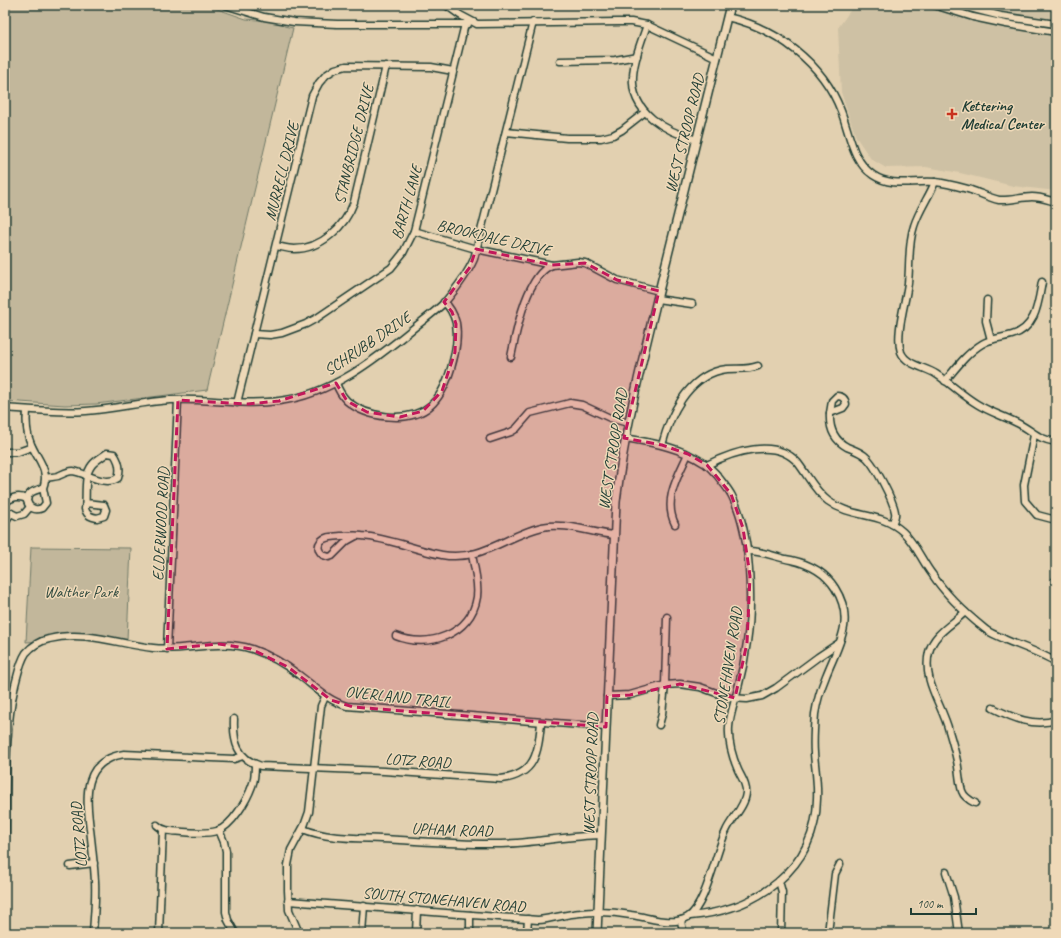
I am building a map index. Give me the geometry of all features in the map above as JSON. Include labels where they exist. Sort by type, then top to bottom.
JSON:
[{"type":"main road","name":"WEST STROOP ROAD","points":[[597,933],[614,535],[616,502],[625,438],[657,299],[730,5]]},
{"type":"street","points":[[224,5],[264,17],[294,22],[337,24],[631,22],[647,25],[717,58]]},
{"type":"street","points":[[446,5],[460,15],[478,24]]},
{"type":"street","points":[[934,5],[1006,24],[1056,32]]},
{"type":"street","points":[[958,5],[1001,16],[1056,24]]},
{"type":"street","points":[[727,17],[770,32],[789,45],[806,60],[830,88],[840,108],[851,144],[859,162],[872,175],[891,182],[935,182],[966,189],[999,200],[1033,197],[1056,202]]},
{"type":"street","name":"SCHRUBB DRIVE","points":[[5,408],[63,412],[88,411],[149,402],[178,400],[248,404],[290,400],[336,383],[390,347],[444,302],[470,267],[476,249],[533,22]]},
{"type":"street","name":"BARTH LANE","points":[[254,334],[270,335],[282,333],[306,324],[390,268],[403,254],[414,231],[465,24]]},
{"type":"street","points":[[647,25],[637,56],[633,77],[634,91],[637,100],[645,112],[665,128],[682,136],[697,140]]},
{"type":"street","points":[[560,61],[615,60],[637,56]]},
{"type":"street","name":"STANBRIDGE DRIVE","points":[[276,246],[295,249],[310,245],[329,236],[345,220],[354,202],[386,66]]},
{"type":"street","name":"MURRELL DRIVE","points":[[237,403],[309,110],[316,88],[326,75],[340,67],[430,67],[453,71]]},
{"type":"street","points":[[506,132],[566,138],[601,138],[613,135],[622,130],[645,112]]},
{"type":"street","points":[[935,182],[912,230],[908,284],[901,319],[901,351],[911,362],[936,374],[978,405],[1021,425],[1034,435],[1056,442]]},
{"type":"street","name":"BROOKDALE DRIVE","points":[[414,231],[476,249],[552,265],[578,262],[585,263],[617,280],[659,291]]},
{"type":"street","points":[[511,357],[519,320],[528,295],[537,278],[549,266],[552,265]]},
{"type":"street","points":[[945,382],[970,353],[984,343],[1018,332],[1030,323],[1037,311],[1042,282]]},
{"type":"street","points":[[657,299],[692,304]]},
{"type":"street","points":[[987,300],[986,321],[991,340]]},
{"type":"street","points":[[336,383],[347,401],[361,410],[376,414],[408,416],[430,407],[439,397],[447,380],[452,363],[457,331],[455,318],[444,302]]},
{"type":"street","points":[[662,445],[672,416],[692,386],[716,372],[728,369],[745,370],[758,366]]},
{"type":"street","name":"ELDERWOOD ROAD","points":[[168,649],[178,400]]},
{"type":"street","points":[[490,439],[511,432],[530,414],[570,403],[582,404],[610,418],[628,423]]},
{"type":"street","points":[[27,410],[27,429],[32,446],[42,464],[46,478],[43,488],[46,500],[44,506],[38,509],[30,507]]},
{"type":"street","points":[[830,414],[830,425],[837,439],[846,446],[865,456],[873,465],[893,507],[895,515],[892,524]]},
{"type":"street","points":[[1034,435],[1024,485],[1025,500],[1037,515],[1056,520]]},
{"type":"street","name":"STONEHAVEN ROAD","points":[[625,438],[662,445],[688,454],[707,465],[726,486],[735,502],[743,528],[747,551],[750,594],[749,628],[743,664],[729,726],[730,743],[734,761],[746,787],[745,798],[726,831],[716,855],[706,889],[690,916]]},
{"type":"street","points":[[5,452],[18,452],[32,446]]},
{"type":"street","points":[[707,465],[725,456],[744,451],[760,449],[780,452],[794,460],[821,495],[836,507],[852,513],[878,517],[892,524],[907,536],[932,575],[965,612],[990,632],[1056,662]]},
{"type":"street","points":[[46,478],[70,471],[88,476],[104,480],[116,479],[120,470],[118,460],[114,454],[107,453],[91,466],[88,476],[86,503]]},
{"type":"street","points":[[675,524],[671,514],[670,502],[674,485],[688,454]]},
{"type":"street","points":[[30,507],[27,499],[30,493],[43,488]]},
{"type":"street","points":[[5,502],[11,498],[20,496],[27,499]]},
{"type":"street","points":[[5,522],[8,512],[20,516],[30,507]]},
{"type":"street","points":[[359,536],[347,541],[332,556],[322,555],[319,550],[319,543],[323,539],[329,537],[359,536],[390,541],[442,555],[464,556],[493,547],[524,532],[548,526],[614,535]]},
{"type":"street","points":[[598,913],[632,915],[672,921],[740,905],[757,897],[779,881],[790,870],[805,847],[814,821],[817,799],[814,742],[816,712],[821,689],[844,630],[844,607],[838,592],[821,573],[807,565],[755,551],[747,551]]},
{"type":"street","points":[[396,636],[410,640],[440,638],[453,633],[464,624],[472,613],[477,598],[477,582],[472,554]]},
{"type":"street","points":[[965,612],[936,638],[930,651],[928,667],[930,683],[942,711],[957,760],[962,791],[967,799],[975,803]]},
{"type":"street","points":[[659,725],[662,714],[665,685],[667,617]]},
{"type":"street","name":"OVERLAND TRAIL","points":[[5,847],[8,707],[23,660],[29,650],[41,642],[60,637],[84,636],[105,638],[153,648],[168,649],[219,644],[236,645],[251,649],[272,658],[288,667],[325,697],[339,704],[353,707],[606,727]]},
{"type":"street","points":[[607,696],[630,695],[665,685],[691,685],[710,690],[730,698],[755,698],[770,692],[818,657],[839,644]]},
{"type":"street","points":[[299,933],[290,915],[288,900],[289,857],[293,844],[303,829],[309,812],[321,706],[325,697]]},
{"type":"street","points":[[993,708],[1012,717],[1027,721],[1045,723],[1056,720]]},
{"type":"street","points":[[157,825],[163,830],[205,833],[219,830],[231,821],[253,785],[255,764],[243,756],[235,741],[233,731],[234,719]]},
{"type":"street","name":"LOTZ ROAD","points":[[255,764],[267,767],[391,771],[501,779],[509,778],[522,773],[534,760],[539,746],[541,723]]},
{"type":"street","name":"LOTZ ROAD","points":[[93,933],[95,892],[94,863],[87,794],[89,783],[95,771],[107,760],[119,755],[133,754],[234,759],[243,756]]},
{"type":"street","name":"UPHAM ROAD","points":[[303,829],[326,835],[476,844],[520,843],[601,835]]},
{"type":"street","points":[[159,933],[163,830]]},
{"type":"street","points":[[219,830],[226,851],[226,912],[228,920],[235,933]]},
{"type":"street","points":[[70,866],[94,863]]},
{"type":"street","points":[[828,933],[834,880],[840,864]]},
{"type":"street","points":[[946,872],[954,896],[959,933]]},
{"type":"street","points":[[779,881],[782,892],[781,933]]},
{"type":"street","name":"SOUTH STONEHAVEN ROAD","points":[[288,900],[547,920],[580,913],[598,913]]},
{"type":"street","points":[[362,933],[364,906]]},
{"type":"street","points":[[416,933],[417,910]]},
{"type":"street","points":[[470,915],[470,933]]},
{"type":"street","points":[[527,933],[528,919]]},
{"type":"street","points":[[681,920],[683,933]]},
{"type":"highlighted area","points":[[476,249],[552,265],[585,263],[617,280],[659,291],[624,438],[662,445],[688,454],[707,465],[731,494],[743,528],[750,576],[747,643],[735,698],[680,684],[630,695],[607,696],[606,727],[353,707],[331,700],[288,667],[251,649],[219,644],[167,649],[178,400],[248,404],[279,401],[336,383],[347,401],[367,412],[400,417],[423,411],[442,391],[455,352],[456,324],[452,312],[444,302],[470,267]]},
{"type":"shaded area","name":"Kettering Medical Center","points":[[854,5],[1056,5],[1056,191],[1013,186],[960,173],[926,167],[886,168],[871,159],[856,137],[841,92],[838,28]]},
{"type":"green space","points":[[5,5],[206,5],[246,19],[283,22],[284,26],[293,28],[207,390],[96,404],[65,405],[5,401]]},
{"type":"green space","name":"Walther Park","points":[[31,547],[131,548],[127,640],[95,634],[76,633],[39,641],[26,642]]},
{"type":"place","name":"Kettering Medical Center","points":[[952,114]]}]
